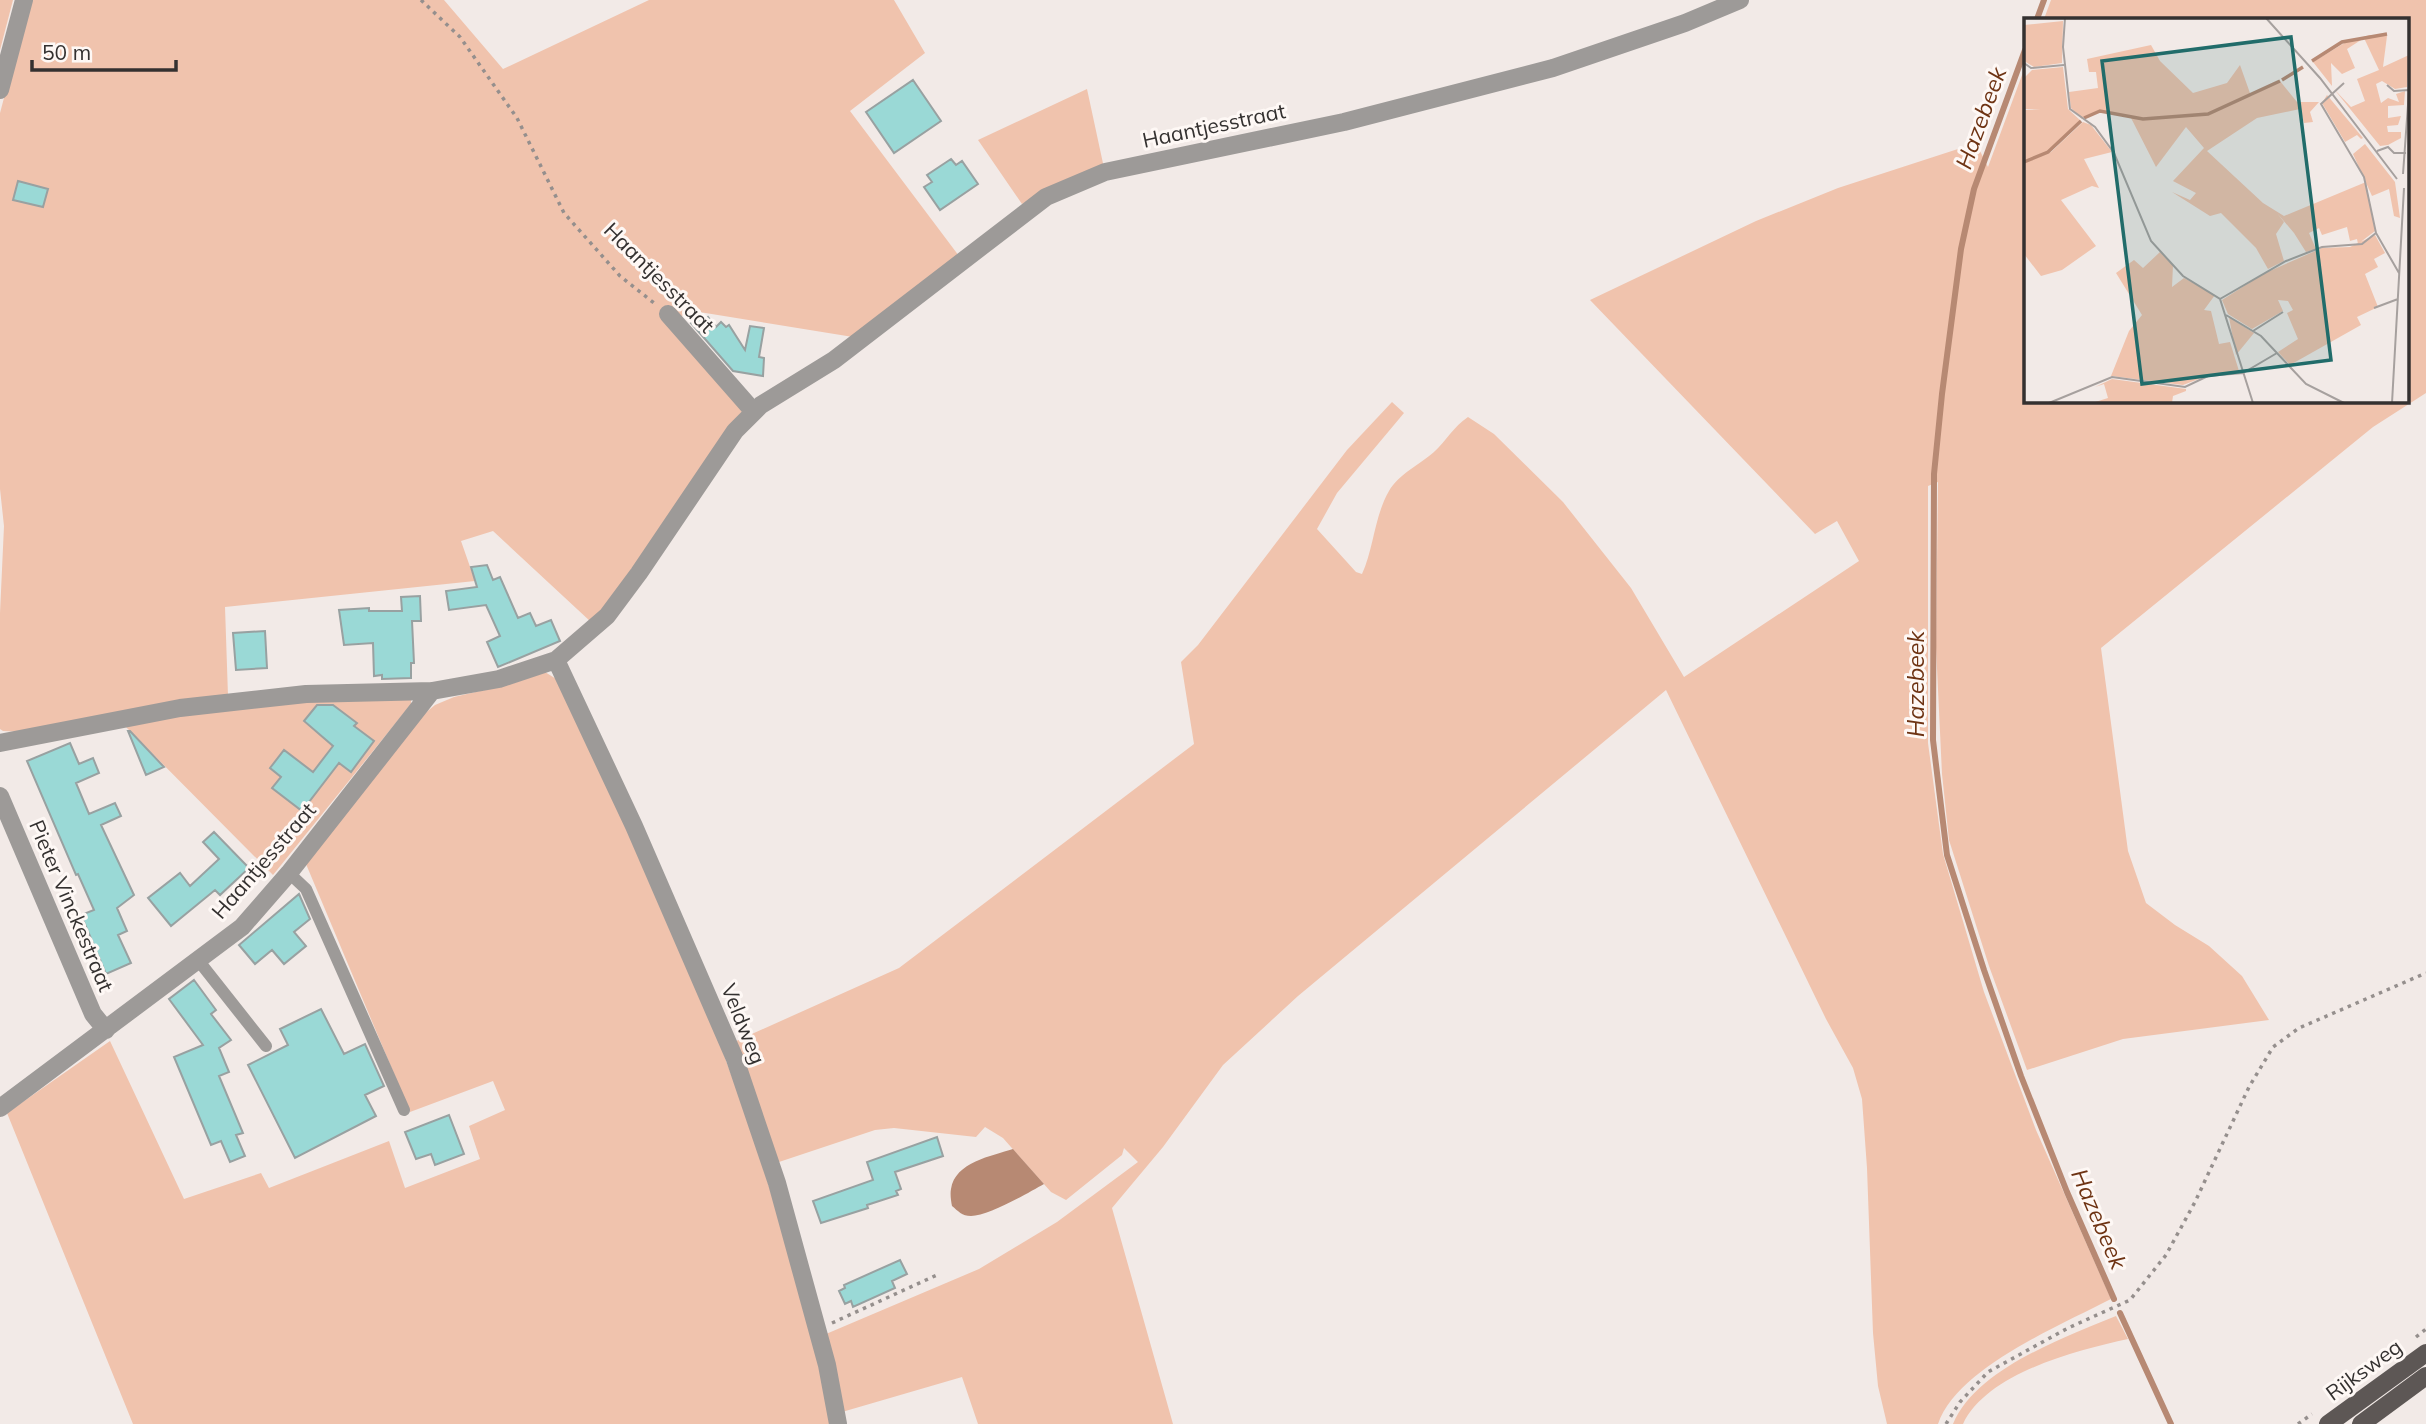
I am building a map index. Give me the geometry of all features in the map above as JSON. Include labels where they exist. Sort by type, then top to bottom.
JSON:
[{"type":"main road","name":"Rijksweg","points":[[2328,1424],[2426,1353]]},
{"type":"main road","name":"Rijksweg","points":[[2361,1424],[2426,1376]]},
{"type":"street","points":[[0,90],[24,0]]},
{"type":"street","name":"Haantjesstraat","points":[[0,743],[180,708],[306,694],[432,691],[499,679],[556,660],[607,616],[734,431],[761,405],[834,360],[1046,197],[1105,172],[1344,122],[1553,68],[1685,23],[1740,0]]},
{"type":"street","name":"Haantjesstraat","points":[[668,314],[754,412]]},
{"type":"street","name":"Veldweg","points":[[556,660],[634,826],[735,1059],[777,1182],[817,1330],[838,1424]]},
{"type":"street","name":"Haantjesstraat","points":[[0,1108],[242,927],[289,873],[432,691]]},
{"type":"street","name":"Pieter Vinckestraat","points":[[0,796],[93,1014],[106,1030]]},
{"type":"lane","points":[[289,873],[306,889],[404,1110]]},
{"type":"lane","points":[[198,960],[266,1046]]},
{"type":"path","name":"Haantjesstraat","points":[[421,0],[460,37],[517,118],[564,213],[620,276],[668,314]]},
{"type":"path","points":[[1946,1424],[1960,1402],[1988,1372],[2068,1328],[2130,1300],[2166,1255],[2195,1202],[2249,1087],[2273,1047],[2299,1028],[2426,973]]},
{"type":"path","points":[[817,1330],[939,1274]]},
{"type":"shaded area","points":[[0,0],[13,0],[0,50]]},
{"type":"shaded area","points":[[30,0],[444,0],[503,69],[649,0],[894,0],[925,53],[850,111],[959,256],[853,337],[687,310],[673,327],[744,411],[604,608],[591,622],[493,531],[461,541],[475,581],[225,607],[228,696],[23,732],[3,731],[0,729],[0,613],[4,526],[0,489],[0,113]]},
{"type":"shaded area","points":[[2051,0],[2426,0],[2426,393],[2373,427],[2101,648],[2128,851],[2146,903],[2209,946],[2242,976],[2269,1020],[2123,1039],[2027,1070],[1989,966],[1949,840],[1942,774],[1936,647],[1938,482],[1928,486],[1928,743],[1943,854],[1984,992],[2036,1130],[2111,1299],[2039,1335],[1988,1367],[1966,1384],[1949,1404],[1938,1424],[1887,1424],[1878,1386],[1873,1333],[1862,1099],[1853,1068],[1826,1019],[1666,690],[1298,996],[1223,1065],[1163,1147],[1112,1208],[1173,1424],[978,1424],[962,1377],[842,1412],[826,1334],[979,1269],[1057,1222],[1138,1162],[1124,1148],[1122,1155],[1066,1200],[1051,1192],[1003,1138],[985,1127],[976,1137],[894,1128],[875,1130],[776,1163],[734,1042],[899,968],[1194,744],[1181,662],[1198,645],[1347,450],[1392,402],[1404,413],[1337,493],[1317,529],[1356,572],[1362,574],[1380,511],[1393,485],[1434,452],[1468,417],[1494,434],[1563,502],[1631,588],[1684,677],[1859,561],[1837,521],[1815,534],[1590,300],[1756,221],[1838,188],[1961,148],[1978,147],[1988,167],[2024,70],[2024,402],[2408,402],[2408,18],[2044,18]]},
{"type":"shaded area","points":[[1087,89],[1104,168],[1064,181],[1022,204],[978,140]]},
{"type":"shaded area","points":[[545,672],[561,682],[703,998],[753,1134],[783,1232],[814,1338],[832,1424],[133,1424],[7,1113],[110,1041],[184,1199],[261,1173],[269,1188],[389,1141],[405,1188],[480,1159],[469,1126],[505,1110],[493,1081],[410,1112],[306,864],[412,724],[435,705],[454,697],[514,683]]},
{"type":"shaded area","points":[[411,699],[411,704],[273,875],[123,724],[277,702]]},
{"type":"shaded area","points":[[1013,1149],[1044,1184],[978,1215],[965,1215],[952,1206],[951,1189],[959,1172],[985,1158]]},
{"type":"shaded area","points":[[2116,1316],[2128,1339],[2035,1366],[1992,1391],[1975,1406],[1963,1424],[1953,1424],[1964,1404],[2001,1371],[2047,1345]]},
{"type":"building","points":[[913,80],[941,121],[894,153],[866,112]]},
{"type":"building","points":[[951,159],[956,165],[962,161],[978,184],[940,210],[924,187],[932,182],[927,175]]},
{"type":"building","points":[[18,181],[48,189],[43,207],[13,200]]},
{"type":"building","points":[[702,314],[716,327],[721,322],[726,327],[729,325],[745,350],[750,326],[764,328],[759,357],[764,358],[763,376],[733,371],[691,323]]},
{"type":"building","points":[[487,565],[493,580],[500,577],[518,618],[530,613],[536,626],[551,620],[560,641],[498,667],[487,642],[500,636],[486,605],[449,610],[446,591],[477,587],[471,567]]},
{"type":"building","points":[[420,596],[421,621],[412,621],[414,663],[411,663],[411,678],[382,679],[382,675],[374,676],[373,643],[344,645],[339,610],[369,608],[369,611],[402,611],[401,597]]},
{"type":"building","points":[[265,631],[267,668],[236,670],[233,633]]},
{"type":"building","points":[[317,705],[333,705],[357,723],[354,726],[374,741],[351,772],[339,763],[302,811],[272,788],[281,777],[270,768],[284,750],[313,772],[333,746],[304,721]]},
{"type":"building","points":[[130,731],[164,767],[146,775]]},
{"type":"building","points":[[70,743],[79,764],[93,758],[99,773],[76,783],[89,814],[115,803],[121,816],[101,825],[134,895],[117,908],[127,931],[118,935],[131,963],[106,974],[81,915],[94,910],[27,761]]},
{"type":"building","points":[[214,832],[249,868],[220,895],[215,890],[171,926],[148,898],[180,873],[190,886],[219,859],[203,842]]},
{"type":"building","points":[[299,894],[310,919],[294,932],[306,946],[284,964],[272,950],[255,964],[239,945]]},
{"type":"building","points":[[194,980],[216,1010],[211,1014],[231,1040],[219,1048],[229,1072],[219,1076],[243,1133],[236,1135],[245,1156],[230,1162],[221,1141],[211,1145],[174,1057],[203,1045],[169,999]]},
{"type":"building","points":[[321,1009],[344,1054],[365,1044],[384,1086],[365,1095],[376,1116],[295,1158],[248,1065],[288,1045],[280,1029]]},
{"type":"building","points":[[449,1115],[464,1154],[435,1165],[431,1154],[416,1159],[405,1132]]},
{"type":"building","points":[[937,1137],[943,1156],[895,1172],[901,1189],[896,1191],[898,1195],[821,1223],[813,1201],[873,1180],[867,1162]]},
{"type":"building","points":[[900,1260],[907,1274],[892,1281],[895,1288],[853,1307],[851,1301],[845,1304],[839,1291],[845,1288],[844,1285]]},
{"type":"waterway","name":"Hazebeek","points":[[2037,18],[2044,0]]},
{"type":"waterway","name":"Hazebeek","points":[[2024,53],[1974,189],[1961,249],[1934,474],[1933,740],[1947,855],[1984,970],[2021,1076],[2067,1192],[2114,1299]]},
{"type":"waterway","name":"Hazebeek","points":[[2120,1313],[2171,1424]]}]
